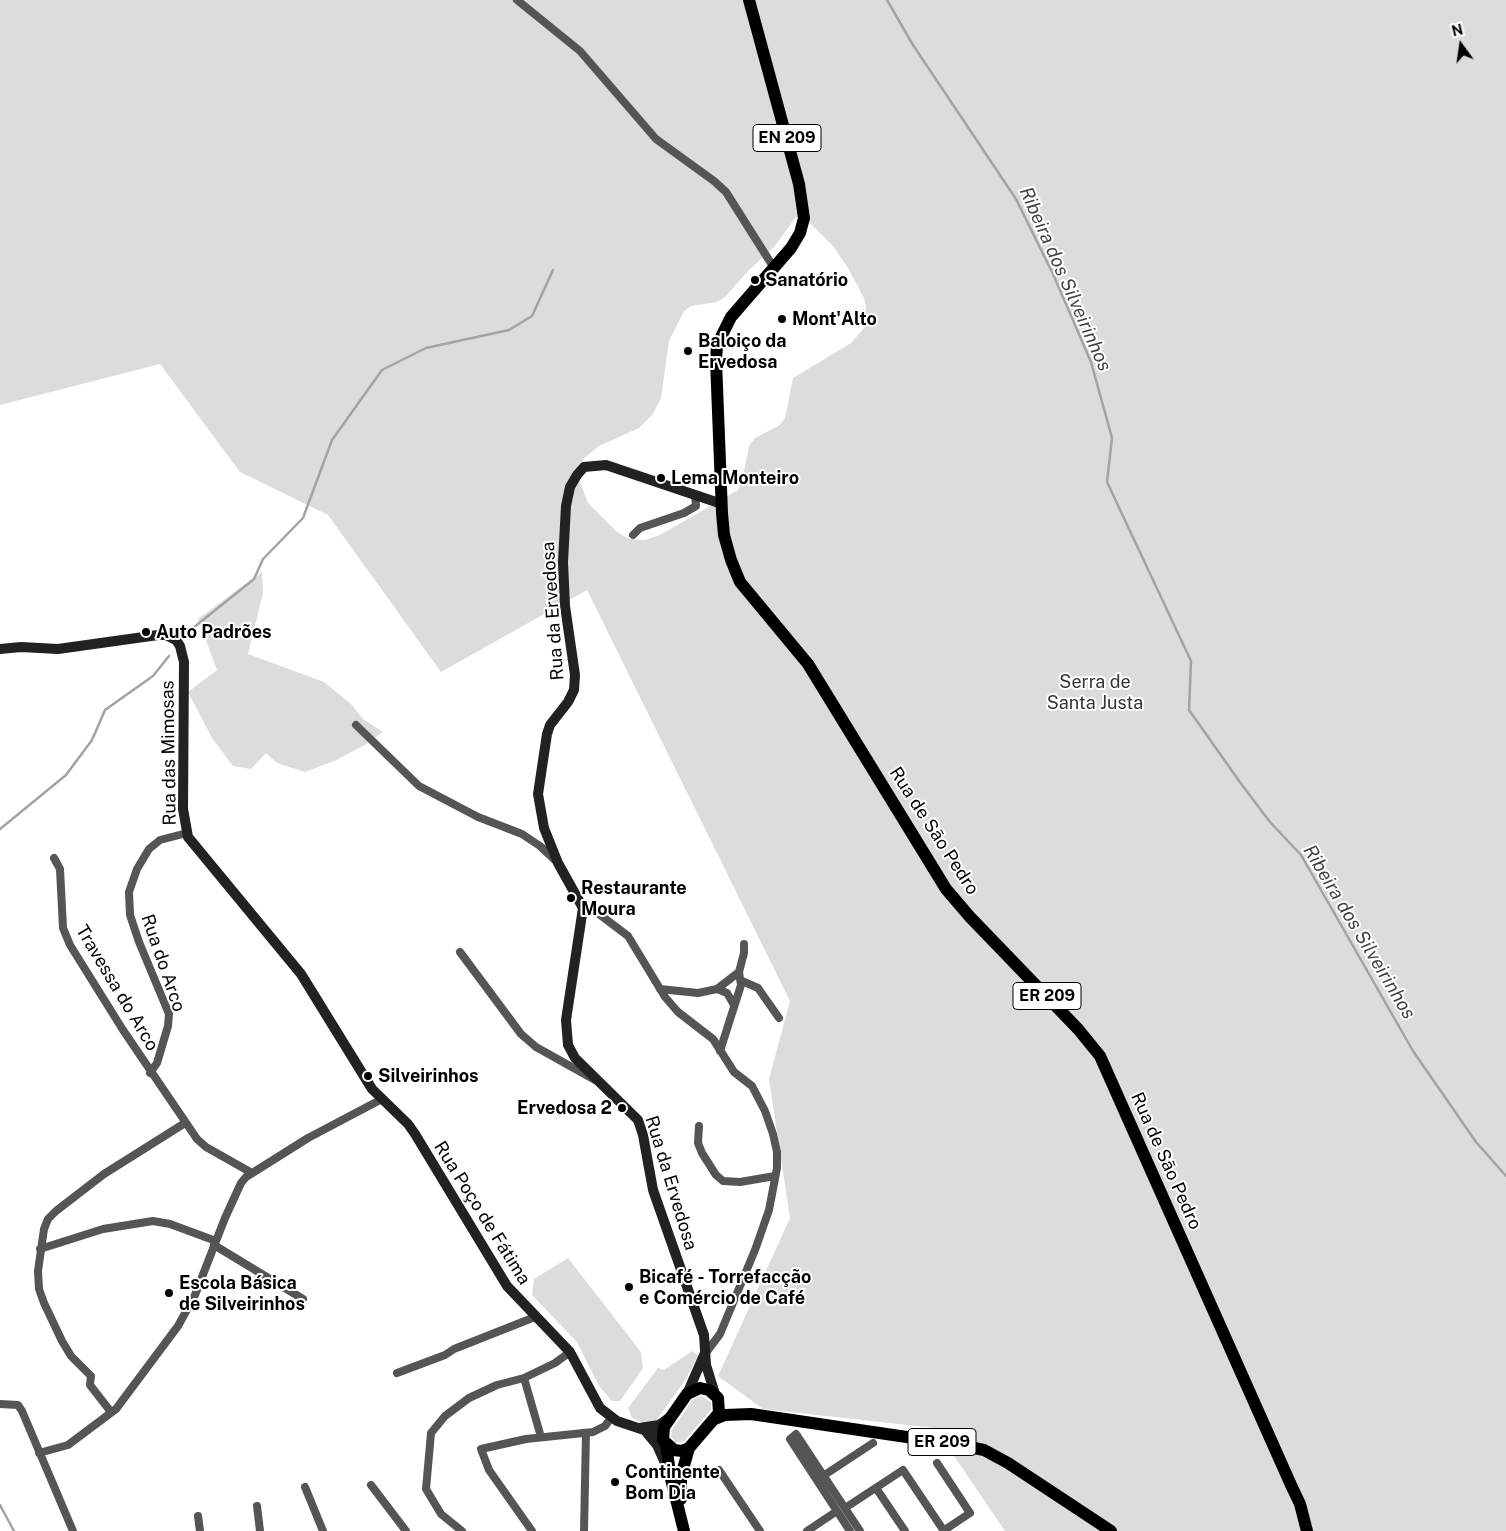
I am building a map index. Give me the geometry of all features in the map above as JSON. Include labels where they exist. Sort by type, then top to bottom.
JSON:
[{"type":"main road","name":"EN 209","points":[[749,0],[803,202],[804,218],[800,233],[791,248],[774,268]]},
{"type":"main road","name":"Rua de São Pedro","points":[[774,268],[731,317],[717,345],[716,368],[724,535],[740,582],[808,664],[946,889],[970,917],[1078,1029],[1100,1056],[1291,1485],[1302,1511],[1307,1531]]},
{"type":"main road","name":"ER 209","points":[[687,1394],[700,1388],[751,1414]]},
{"type":"main road","points":[[683,1527],[671,1479],[664,1440],[664,1427],[687,1394]]},
{"type":"main road","points":[[683,1527],[681,1476],[689,1448],[716,1419],[719,1413],[717,1398]]},
{"type":"main road","name":"ER 209","points":[[716,1419],[732,1414],[751,1414],[984,1450],[1008,1463],[1111,1531]]},
{"type":"main road","points":[[664,1440],[678,1451],[689,1448]]},
{"type":"street","points":[[516,0],[580,51],[656,139],[714,181],[726,192],[774,268]]},
{"type":"street","name":"Rua da Ervedosa","points":[[717,1398],[705,1354],[704,1335],[653,1190],[643,1135],[638,1120],[575,1058],[568,1045],[566,1020],[583,908],[558,863],[544,828],[538,794],[547,734],[550,725],[568,702],[574,690],[576,675],[566,606],[563,562],[566,506],[570,487],[576,475],[584,467],[606,465],[696,495],[721,499]]},
{"type":"street","points":[[633,535],[640,528],[684,513],[696,506],[696,495]]},
{"type":"street","name":"Rua das Mimosas","points":[[0,649],[21,647],[58,649],[158,635],[166,635],[176,640],[180,646],[184,662],[183,802],[187,834],[194,848],[240,898],[301,974],[370,1087],[382,1099]]},
{"type":"street","points":[[356,725],[418,786],[478,817],[522,834],[540,846],[558,863]]},
{"type":"street","name":"Rua do Arco","points":[[150,1073],[157,1063],[168,1026],[169,1014],[139,942],[130,915],[129,892],[136,869],[148,850],[160,840],[187,834]]},
{"type":"street","name":"Travessa do Arco","points":[[54,858],[60,869],[62,922],[70,945],[150,1073]]},
{"type":"street","points":[[583,908],[595,911],[628,936],[660,989],[678,1012],[713,1039],[734,1072],[752,1086],[766,1111],[777,1152],[769,1210],[755,1250],[720,1334],[705,1354],[687,1394]]},
{"type":"street","points":[[720,1050],[742,981],[739,972],[744,953],[744,944]]},
{"type":"street","points":[[460,952],[521,1034],[536,1047],[601,1083]]},
{"type":"street","points":[[660,989],[698,993],[717,989],[739,972]]},
{"type":"street","points":[[742,981],[758,988],[779,1018]]},
{"type":"street","points":[[717,989],[728,993],[734,1005]]},
{"type":"street","points":[[150,1073],[185,1123],[206,1147],[252,1173]]},
{"type":"street","points":[[39,1454],[68,1445],[112,1412],[178,1326],[195,1295],[241,1183],[252,1173],[308,1138],[382,1099]]},
{"type":"street","name":"Rua Poço de Fátima","points":[[382,1099],[408,1124],[507,1286],[570,1352],[600,1408],[611,1418],[664,1440]]},
{"type":"street","points":[[112,1412],[90,1385],[91,1376],[62,1342],[44,1303],[39,1289],[40,1249],[44,1229],[48,1219],[56,1211],[109,1171],[185,1123]]},
{"type":"street","points":[[699,1126],[698,1143],[702,1153],[716,1175],[723,1181],[740,1182],[775,1176]]},
{"type":"street","points":[[40,1249],[102,1229],[153,1221],[170,1224],[215,1243],[303,1299]]},
{"type":"street","points":[[397,1373],[445,1356],[454,1349],[535,1317]]},
{"type":"street","points":[[462,1531],[441,1514],[426,1489],[432,1433],[445,1416],[470,1398],[497,1386],[524,1378],[555,1363],[570,1352]]},
{"type":"street","points":[[524,1378],[541,1437]]},
{"type":"street","points":[[0,1404],[18,1405],[73,1531]]},
{"type":"street","points":[[635,1428],[651,1427],[671,1417]]},
{"type":"street","points":[[532,1531],[489,1470],[481,1449],[541,1437],[586,1433],[605,1426],[611,1418]]},
{"type":"street","points":[[646,1432],[657,1444],[671,1479]]},
{"type":"street","points":[[584,1531],[586,1433]]},
{"type":"street","points":[[850,1531],[841,1509],[823,1476],[796,1434],[790,1439],[841,1509],[860,1531]]},
{"type":"street","points":[[823,1476],[873,1443]]},
{"type":"street","points":[[807,1531],[903,1470],[944,1531],[970,1513],[937,1463]]},
{"type":"street","points":[[719,1470],[760,1531]]},
{"type":"street","points":[[371,1485],[406,1531]]},
{"type":"street","points":[[306,1487],[323,1531]]},
{"type":"street","points":[[876,1488],[905,1531]]},
{"type":"street","points":[[257,1506],[260,1531]]},
{"type":"street","points":[[198,1516],[200,1531]]},
{"type":"green space","name":"Serra de Santa Justa","points":[[0,0],[1506,0],[1506,1531],[1005,1531],[935,1428],[763,1409],[718,1376],[790,1218],[769,1079],[790,1001],[587,590],[441,672],[328,515],[240,472],[160,364],[0,405]],"holes":[[[796,217],[803,218],[833,246],[848,268],[864,298],[866,308],[864,328],[851,343],[793,378],[785,418],[780,425],[755,438],[749,446],[742,482],[738,490],[660,535],[645,540],[629,539],[617,532],[588,503],[580,482],[583,459],[599,446],[639,428],[653,414],[661,398],[669,341],[684,311],[691,306],[717,302],[725,297],[748,271],[775,246]]]},
{"type":"green space","points":[[262,572],[263,593],[248,654],[324,682],[351,704],[363,719],[383,732],[365,745],[336,760],[305,772],[277,763],[266,753],[251,769],[233,766],[212,738],[188,692],[217,670],[198,619]]},
{"type":"green space","points":[[568,1258],[641,1352],[643,1368],[620,1401],[612,1401],[599,1386],[577,1342],[532,1295],[534,1279]]},
{"type":"green space","points":[[692,1351],[698,1355],[686,1379],[655,1422],[644,1424],[632,1418],[628,1408],[658,1368],[664,1370]]},
{"type":"green space","points":[[701,1396],[711,1402],[711,1410],[684,1441],[676,1443],[671,1437],[672,1430],[693,1399]]},
{"type":"waterway","name":"Ribeira dos Silveirinhos","points":[[887,0],[913,45],[1016,199],[1053,274],[1091,362],[1112,438],[1107,482],[1191,661],[1189,710],[1270,822],[1301,855],[1413,1051],[1476,1142],[1506,1176]]},
{"type":"waterway","points":[[188,632],[254,579],[263,559],[303,518],[332,440],[382,370],[426,348],[509,330],[532,316],[553,270]]},
{"type":"waterway","points":[[0,829],[66,775],[92,740],[105,710],[153,676],[169,656]]},
{"type":"waterway","points":[[0,1505],[14,1531]]},
{"type":"place","name":"Sanatório","points":[[755,280]]},
{"type":"place","name":"Mont'Alto","points":[[782,319]]},
{"type":"place","name":"Baloiço da Ervedosa","points":[[688,351]]},
{"type":"place","name":"Lema Monteiro","points":[[661,478]]},
{"type":"place","name":"Auto Padrões","points":[[146,632]]},
{"type":"place","name":"Restaurante Moura","points":[[571,898]]},
{"type":"place","name":"Silveirinhos","points":[[368,1076]]},
{"type":"place","name":"Ervedosa 2","points":[[622,1108]]},
{"type":"place","name":"Bicafé - Torrefacção e Comércio de Café","points":[[629,1287]]},
{"type":"place","name":"Escola Básica de Silveirinhos","points":[[169,1293]]},
{"type":"place","name":"Continente Bom Dia","points":[[615,1482]]}]
